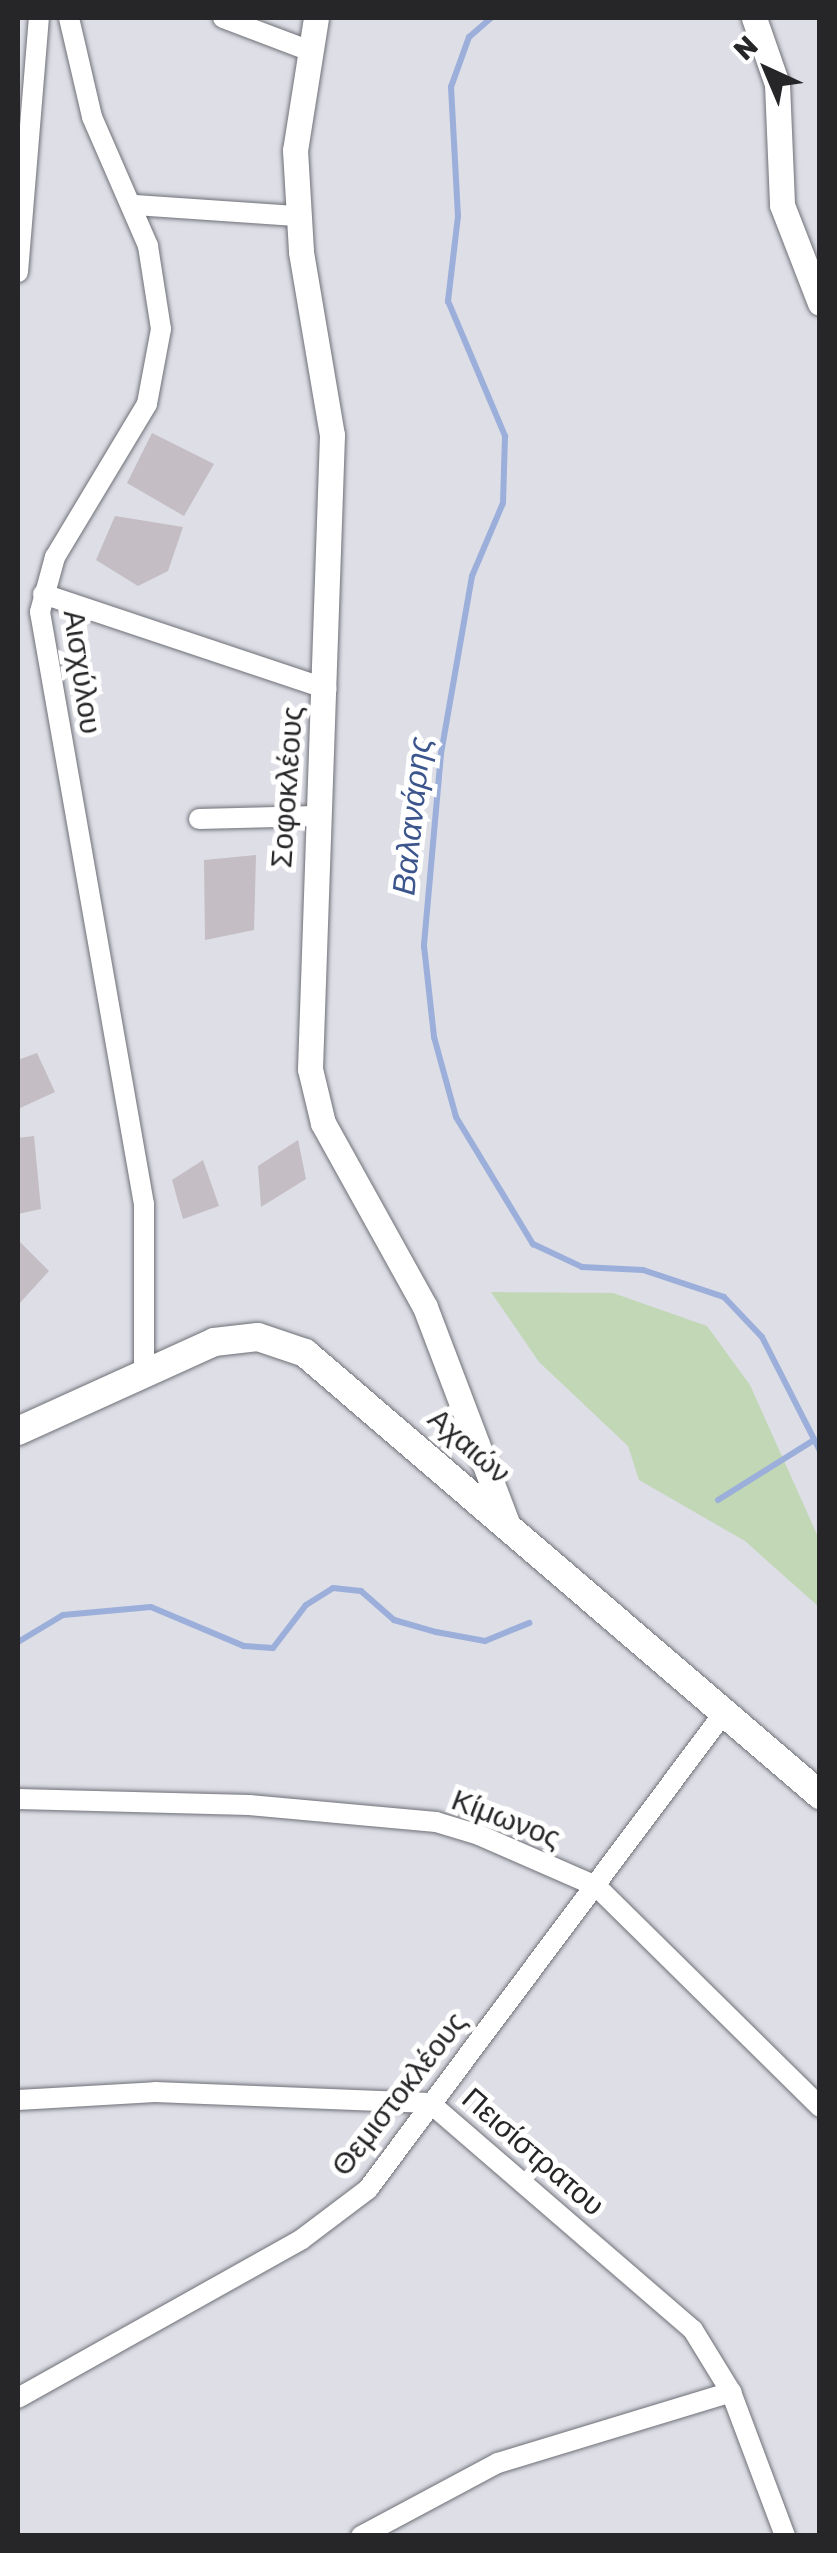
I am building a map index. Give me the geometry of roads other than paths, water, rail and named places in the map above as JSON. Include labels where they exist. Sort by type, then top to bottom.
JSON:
[{"type":"main road","name":"Αχαιών","points":[[18,1430],[225,1340],[282,1343],[347,1382],[820,1795]]},
{"type":"street","points":[[18,272],[39,18]]},
{"type":"street","name":"Αισχύλου","points":[[69,18],[92,118],[134,205],[157,294],[155,381],[42,594],[144,1204],[144,1374]]},
{"type":"street","points":[[223,18],[305,49]]},
{"type":"street","name":"Σοφοκλέους","points":[[316,18],[305,49],[297,216],[332,418],[327,689],[316,816],[314,1097],[425,1308],[507,1523]]},
{"type":"street","points":[[754,18],[778,84],[782,205],[820,303]]},
{"type":"street","points":[[134,205],[297,216]]},
{"type":"street","points":[[42,594],[327,689]]},
{"type":"street","points":[[199,819],[316,816]]},
{"type":"street","name":"Θεμιστοκλέους","points":[[18,2398],[340,2216],[596,1886],[726,1710]]},
{"type":"street","name":"Κίμωνος","points":[[18,1800],[213,1803],[436,1822],[596,1886],[820,2107]]},
{"type":"street","name":"Πεισίστρατου","points":[[18,2100],[154,2092],[430,2103],[694,2330],[731,2392],[785,2536]]},
{"type":"street","points":[[361,2536],[498,2462],[731,2392]]},
{"type":"waterway","name":"Βαλανάρης","points":[[491,18],[469,37],[451,87],[458,216],[448,301],[505,436],[503,503],[472,576],[441,754],[424,946],[434,1037],[456,1117],[533,1244],[582,1267],[643,1270],[724,1297],[762,1337],[820,1451]]},
{"type":"waterway","points":[[718,1500],[814,1440]]},
{"type":"waterway","points":[[18,1642],[63,1615],[151,1607],[244,1646],[273,1648],[306,1605],[333,1588],[361,1591],[394,1620],[485,1641],[529,1623]]}]
